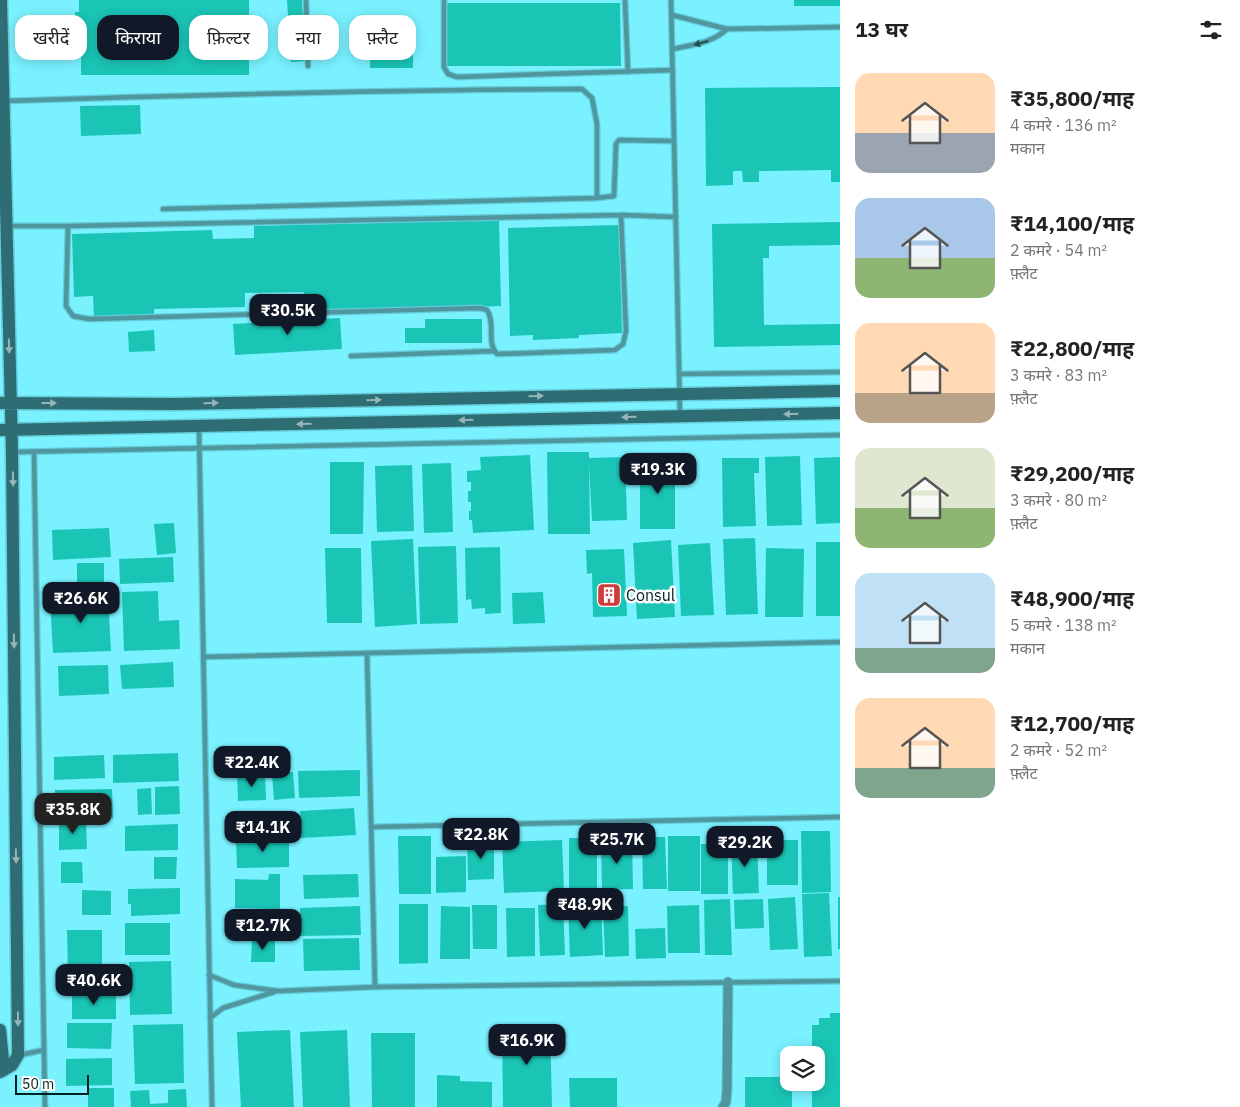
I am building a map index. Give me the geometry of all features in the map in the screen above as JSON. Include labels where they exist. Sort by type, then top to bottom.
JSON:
[{"type":"street","points":[[0,1030],[2,1071],[12,1065],[18,1055],[12,452],[5,430],[6,226],[1,0]]},
{"type":"street","points":[[5,403],[175,404],[840,390]]},
{"type":"street","points":[[175,404],[176,427]]},
{"type":"street","points":[[5,430],[840,412]]},
{"type":"street","points":[[723,1107],[726,1102],[727,1089],[728,982]]},
{"type":"lane","points":[[306,0],[308,66]]},
{"type":"lane","points":[[444,0],[444,67],[448,74],[457,77],[673,70]]},
{"type":"lane","points":[[625,0],[628,72]]},
{"type":"lane","points":[[671,0],[680,416]]},
{"type":"lane","points":[[672,15],[727,29],[840,27]]},
{"type":"lane","points":[[672,48],[701,44],[719,36],[727,29]]},
{"type":"lane","points":[[3,101],[309,92],[582,89],[592,98],[597,124],[597,198]]},
{"type":"lane","points":[[163,209],[597,198],[614,196],[616,144],[619,140],[674,141]]},
{"type":"lane","points":[[6,226],[621,215],[676,217]]},
{"type":"lane","points":[[351,356],[494,351],[497,354],[616,350],[623,344],[626,331],[621,215]]},
{"type":"lane","points":[[68,226],[66,306],[73,316],[89,319],[480,308],[487,310],[492,316],[492,346],[494,351]]},
{"type":"lane","points":[[679,374],[840,372]]},
{"type":"lane","points":[[199,426],[212,1107]]},
{"type":"lane","points":[[12,452],[199,450],[840,435]]},
{"type":"lane","points":[[34,453],[46,1107]]},
{"type":"lane","points":[[203,657],[840,642]]},
{"type":"lane","points":[[367,653],[375,987]]},
{"type":"lane","points":[[371,827],[840,817]]},
{"type":"lane","points":[[210,975],[234,985],[278,991],[375,987],[840,981]]},
{"type":"lane","points":[[210,1018],[223,1008],[278,991]]},
{"type":"lane","points":[[18,1055],[44,1050]]},
{"type":"building","points":[[79,0],[249,0],[249,15],[189,15],[189,60],[249,60],[249,75],[81,75],[81,60],[87,60],[87,15],[75,15],[75,12],[79,12]]},
{"type":"building","points":[[287,0],[302,0],[303,15],[288,15]]},
{"type":"building","points":[[794,0],[840,0],[840,6],[794,6]]},
{"type":"building","points":[[447,3],[620,3],[621,66],[447,66]]},
{"type":"building","points":[[291,60],[306,60],[306,61],[291,62]]},
{"type":"building","points":[[370,60],[413,60],[413,68],[370,68]]},
{"type":"building","points":[[840,87],[840,182],[831,182],[831,170],[759,171],[759,182],[743,182],[742,171],[733,171],[733,185],[706,186],[705,88]]},
{"type":"building","points":[[140,105],[141,134],[81,136],[80,106]]},
{"type":"building","points":[[499,220],[501,306],[305,312],[304,292],[245,293],[245,307],[154,309],[154,315],[94,317],[93,296],[74,297],[72,234],[212,230],[213,239],[254,238],[254,226]]},
{"type":"building","points":[[840,222],[840,245],[769,246],[769,258],[763,258],[764,325],[840,324],[840,345],[714,347],[712,224]]},
{"type":"building","points":[[619,225],[622,333],[579,335],[579,338],[533,340],[533,335],[510,336],[508,228]]},
{"type":"building","points":[[340,318],[342,349],[235,355],[233,324]]},
{"type":"building","points":[[425,319],[482,319],[482,343],[405,343],[405,328],[425,328]]},
{"type":"building","points":[[154,330],[155,351],[129,352],[128,332]]},
{"type":"building","points":[[547,452],[589,452],[589,458],[625,457],[627,520],[592,521],[589,463],[590,534],[548,534]]},
{"type":"building","points":[[530,455],[534,530],[473,533],[472,520],[469,520],[471,502],[468,502],[468,491],[471,491],[471,482],[467,482],[467,471],[481,470],[480,457]]},
{"type":"building","points":[[800,456],[802,525],[767,526],[765,457]]},
{"type":"building","points":[[840,457],[840,523],[816,524],[814,458]]},
{"type":"building","points":[[722,458],[759,458],[759,473],[754,473],[756,526],[723,527]]},
{"type":"building","points":[[640,461],[675,461],[675,529],[640,529]]},
{"type":"building","points":[[330,462],[364,462],[363,534],[330,534]]},
{"type":"building","points":[[451,463],[453,532],[424,533],[422,464]]},
{"type":"building","points":[[412,465],[414,531],[377,532],[375,466]]},
{"type":"building","points":[[174,523],[176,553],[157,555],[154,524]]},
{"type":"building","points":[[109,528],[111,557],[53,560],[52,530]]},
{"type":"building","points":[[755,538],[758,614],[726,615],[723,539]]},
{"type":"building","points":[[413,539],[417,624],[375,627],[371,541]]},
{"type":"building","points":[[671,540],[675,617],[637,619],[633,543]]},
{"type":"building","points":[[816,542],[840,542],[840,616],[816,616]]},
{"type":"building","points":[[710,543],[714,615],[681,616],[678,545]]},
{"type":"building","points":[[456,546],[458,623],[420,624],[418,547]]},
{"type":"building","points":[[500,547],[501,613],[485,614],[485,608],[472,609],[471,599],[466,600],[465,548]]},
{"type":"building","points":[[325,548],[361,548],[362,623],[327,623]]},
{"type":"building","points":[[766,548],[804,549],[803,617],[765,617]]},
{"type":"building","name":"Consul","points":[[624,549],[627,616],[593,617],[592,573],[587,574],[586,550]]},
{"type":"building","points":[[173,557],[174,582],[120,584],[119,559]]},
{"type":"building","points":[[77,563],[104,563],[104,587],[77,588]]},
{"type":"building","points":[[158,591],[159,621],[179,620],[180,649],[124,651],[122,592]]},
{"type":"building","points":[[543,592],[545,623],[513,624],[512,593]]},
{"type":"building","points":[[108,595],[111,651],[53,653],[50,598]]},
{"type":"building","points":[[173,662],[174,687],[122,689],[120,665]]},
{"type":"building","points":[[108,665],[109,694],[59,696],[58,666]]},
{"type":"building","points":[[178,753],[179,781],[113,783],[113,755]]},
{"type":"building","points":[[104,755],[105,778],[54,780],[54,757]]},
{"type":"building","points":[[360,770],[360,796],[299,798],[298,771]]},
{"type":"building","points":[[293,772],[295,798],[274,800],[272,774]]},
{"type":"building","points":[[265,775],[266,800],[238,801],[237,776]]},
{"type":"building","points":[[179,786],[180,814],[155,815],[155,787]]},
{"type":"building","points":[[151,788],[152,814],[138,815],[137,789]]},
{"type":"building","points":[[112,789],[113,818],[56,818],[55,790]]},
{"type":"building","points":[[354,808],[356,835],[301,838],[300,811]]},
{"type":"building","points":[[287,811],[287,836],[236,837],[236,812]]},
{"type":"building","points":[[59,821],[86,821],[87,849],[59,850]]},
{"type":"building","points":[[178,824],[178,850],[125,851],[125,826]]},
{"type":"building","points":[[801,831],[830,831],[831,892],[802,893]]},
{"type":"building","points":[[398,836],[431,836],[431,894],[399,894]]},
{"type":"building","points":[[668,836],[700,836],[700,891],[668,891]]},
{"type":"building","points":[[642,837],[665,837],[667,889],[643,889]]},
{"type":"building","points":[[569,838],[597,838],[597,890],[569,891]]},
{"type":"building","points":[[289,839],[289,867],[237,868],[236,840]]},
{"type":"building","points":[[467,840],[494,840],[494,879],[468,880]]},
{"type":"building","points":[[562,840],[564,891],[504,893],[502,842]]},
{"type":"building","points":[[632,840],[633,889],[602,890],[601,841]]},
{"type":"building","points":[[767,840],[798,840],[798,885],[767,885]]},
{"type":"building","points":[[757,842],[759,893],[733,894],[731,843]]},
{"type":"building","points":[[701,844],[728,844],[728,894],[701,894]]},
{"type":"building","points":[[466,856],[466,892],[436,893],[436,857]]},
{"type":"building","points":[[154,857],[177,857],[176,879],[154,879]]},
{"type":"building","points":[[61,862],[82,862],[83,883],[61,883]]},
{"type":"building","points":[[269,874],[280,874],[280,909],[235,908],[235,879],[268,880]]},
{"type":"building","points":[[358,874],[359,897],[304,899],[303,875]]},
{"type":"building","points":[[180,888],[180,914],[131,916],[131,904],[128,904],[128,889]]},
{"type":"building","points":[[82,890],[111,891],[111,915],[82,915]]},
{"type":"building","points":[[829,893],[832,956],[804,957],[802,894]]},
{"type":"building","points":[[795,897],[798,949],[770,950],[768,899]]},
{"type":"building","points":[[838,897],[840,897],[840,949],[838,949]]},
{"type":"building","points":[[730,899],[732,955],[705,955],[704,900]]},
{"type":"building","points":[[763,899],[764,928],[735,929],[734,900]]},
{"type":"building","points":[[601,903],[603,955],[570,957],[568,904]]},
{"type":"building","points":[[399,904],[428,904],[428,963],[399,964]]},
{"type":"building","points":[[563,904],[565,955],[540,956],[538,905]]},
{"type":"building","points":[[472,905],[497,905],[497,949],[473,949]]},
{"type":"building","points":[[699,905],[700,953],[668,953],[667,906]]},
{"type":"building","points":[[360,906],[361,935],[300,936],[300,908]]},
{"type":"building","points":[[441,906],[470,907],[470,959],[440,959]]},
{"type":"building","points":[[628,906],[629,956],[605,957],[603,907]]},
{"type":"building","points":[[506,908],[535,908],[535,956],[507,957]]},
{"type":"building","points":[[125,923],[170,923],[170,955],[125,955]]},
{"type":"building","points":[[665,928],[666,958],[636,959],[635,929]]},
{"type":"building","points":[[67,930],[102,930],[102,976],[68,977]]},
{"type":"building","points":[[359,938],[360,970],[304,971],[303,939]]},
{"type":"building","points":[[252,939],[275,940],[275,962],[251,962]]},
{"type":"building","points":[[171,961],[172,1014],[130,1015],[129,962]]},
{"type":"building","points":[[72,994],[116,994],[116,1019],[72,1019]]},
{"type":"building","points":[[830,1013],[840,1013],[840,1107],[812,1107],[812,1091],[825,1091],[825,1046],[812,1046],[812,1025],[819,1025],[819,1018],[830,1018]]},
{"type":"building","points":[[67,1023],[112,1023],[111,1049],[67,1048]]},
{"type":"building","points":[[183,1024],[184,1083],[135,1084],[133,1025]]},
{"type":"building","points":[[550,1025],[552,1107],[503,1107],[502,1026]]},
{"type":"building","points":[[290,1030],[294,1107],[241,1107],[237,1032]]},
{"type":"building","points":[[347,1030],[350,1107],[303,1107],[300,1032]]},
{"type":"building","points":[[371,1033],[415,1033],[415,1107],[372,1107]]},
{"type":"building","points":[[112,1058],[112,1085],[66,1086],[66,1059]]},
{"type":"building","points":[[437,1075],[460,1076],[460,1081],[492,1082],[492,1107],[437,1107]]},
{"type":"building","points":[[745,1077],[780,1077],[780,1091],[792,1091],[792,1107],[745,1107]]},
{"type":"building","points":[[569,1078],[617,1078],[617,1107],[570,1107]]},
{"type":"building","points":[[88,1088],[114,1088],[114,1107],[88,1107]]},
{"type":"building","points":[[186,1089],[187,1107],[131,1107],[130,1091],[149,1090],[150,1104],[168,1103],[168,1090]]},
{"type":"place","name":"Consul","points":[[609,595]]}]
